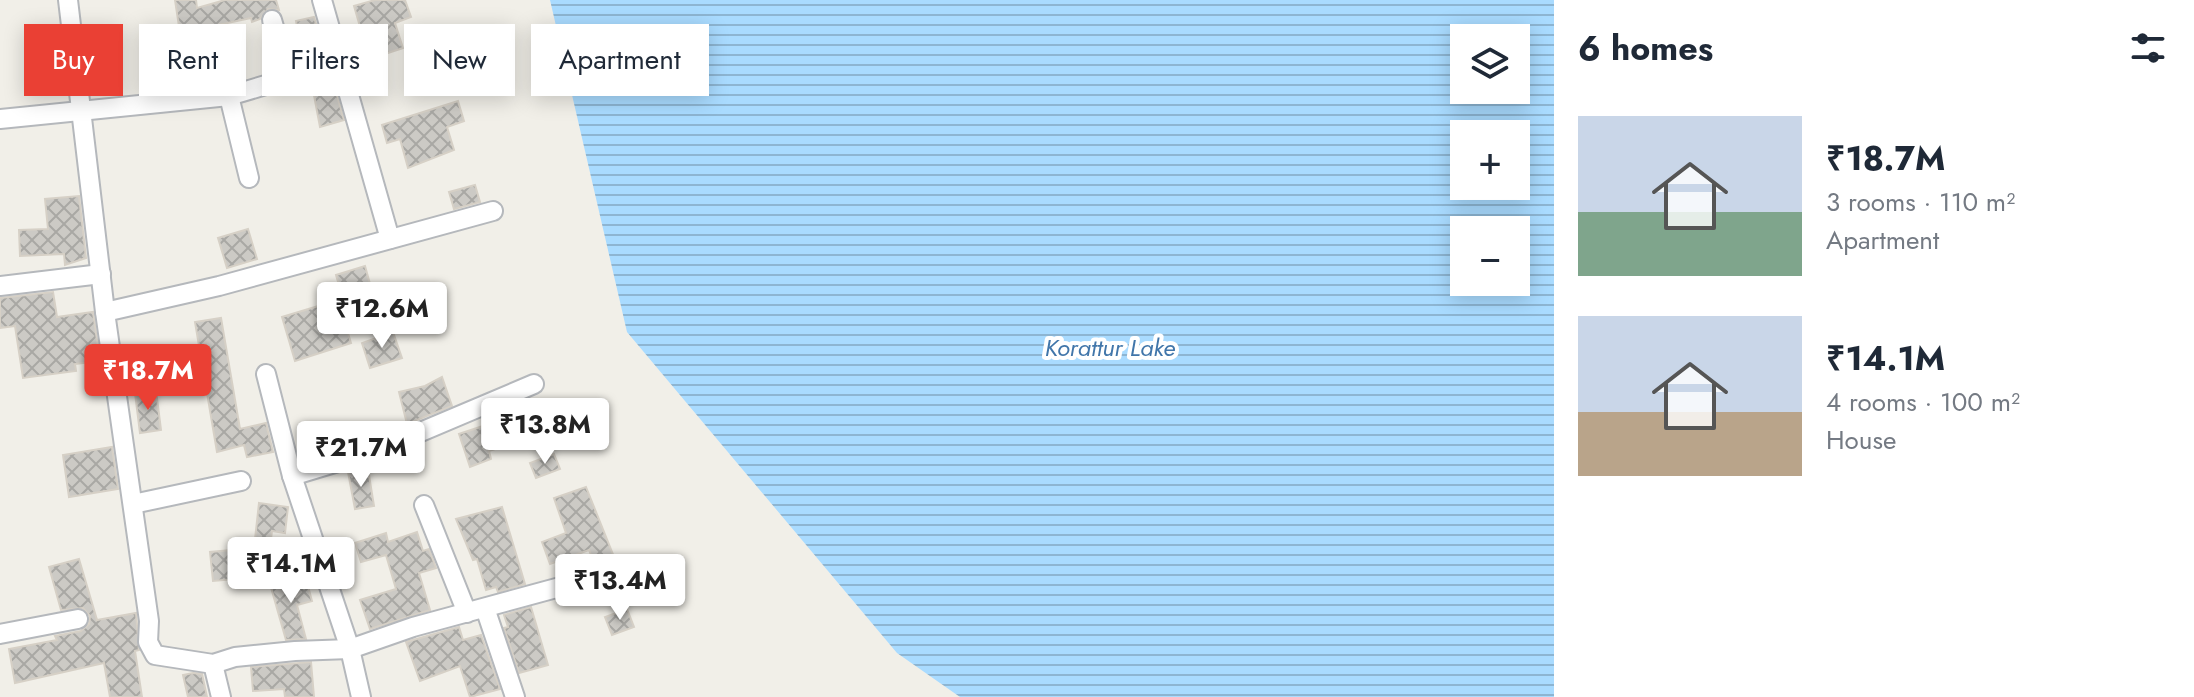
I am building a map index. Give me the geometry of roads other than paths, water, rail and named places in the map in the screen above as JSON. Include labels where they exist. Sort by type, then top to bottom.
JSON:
[{"type":"street","points":[[68,0],[105,312],[149,621],[148,642],[155,655],[213,664],[265,654],[350,649],[476,610],[630,568]]},
{"type":"street","points":[[322,0],[329,24]]},
{"type":"street","points":[[272,20],[273,24]]},
{"type":"street","points":[[0,119],[229,96],[249,178]]},
{"type":"street","points":[[350,96],[390,239]]},
{"type":"street","points":[[105,312],[219,286],[493,211]]},
{"type":"street","points":[[0,286],[101,274]]},
{"type":"street","points":[[266,374],[292,476],[350,649],[361,697]]},
{"type":"street","points":[[292,476],[378,450],[534,384]]},
{"type":"street","points":[[133,504],[241,481]]},
{"type":"street","points":[[424,505],[515,697]]},
{"type":"street","points":[[0,634],[78,619]]},
{"type":"street","points":[[213,664],[221,697]]},
{"type":"water","name":"Korattur Lake","points":[[550,0],[1554,0],[1554,697],[960,697],[897,653],[627,332],[572,96],[709,96],[709,24],[556,24]]}]
